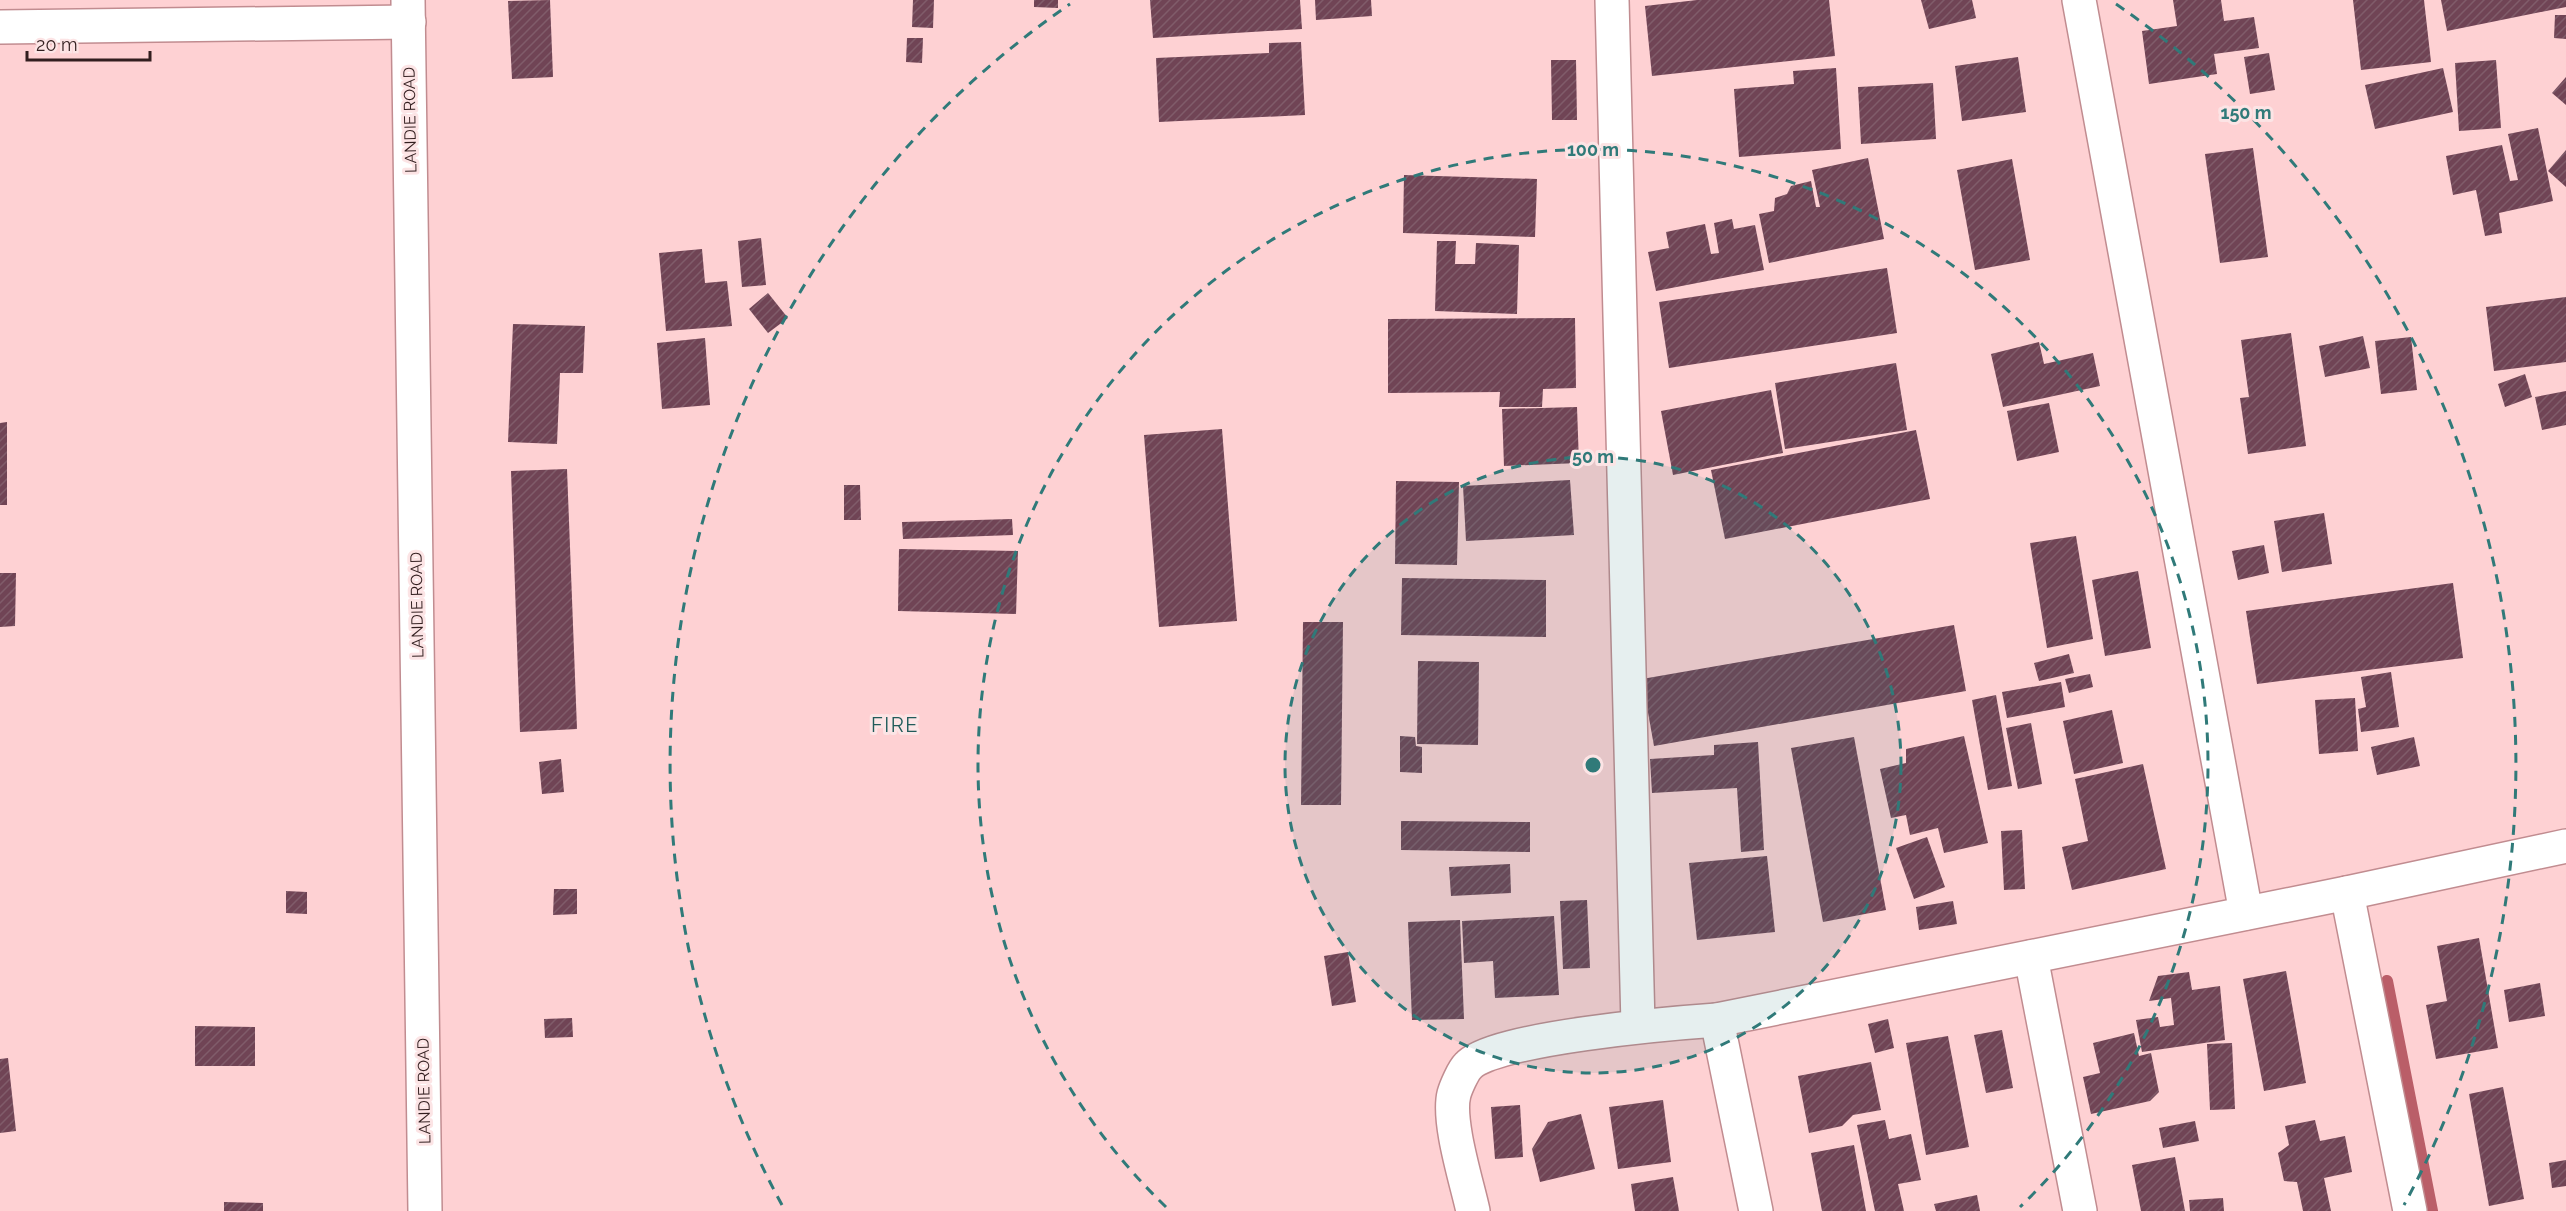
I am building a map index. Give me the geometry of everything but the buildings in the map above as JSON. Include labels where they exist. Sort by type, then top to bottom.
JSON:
[{"type":"street","points":[[1612,0],[1638,1025]]},
{"type":"street","points":[[2079,0],[2246,913]]},
{"type":"street","points":[[0,27],[408,11]]},
{"type":"street","name":"LANDIE ROAD","points":[[408,11],[425,1211]]},
{"type":"street","points":[[1473,1211],[1455,1128],[1454,1095],[1468,1065],[1494,1050],[1638,1025],[1717,1020],[2347,893],[2566,846]]},
{"type":"street","points":[[2347,893],[2410,1211]]},
{"type":"street","points":[[2031,957],[2080,1211]]},
{"type":"street","points":[[1717,1020],[1756,1211]]},
{"type":"waterway","points":[[2387,981],[2432,1211]]},
{"type":"district","name":"FIRE","points":[[895,725]]}]
